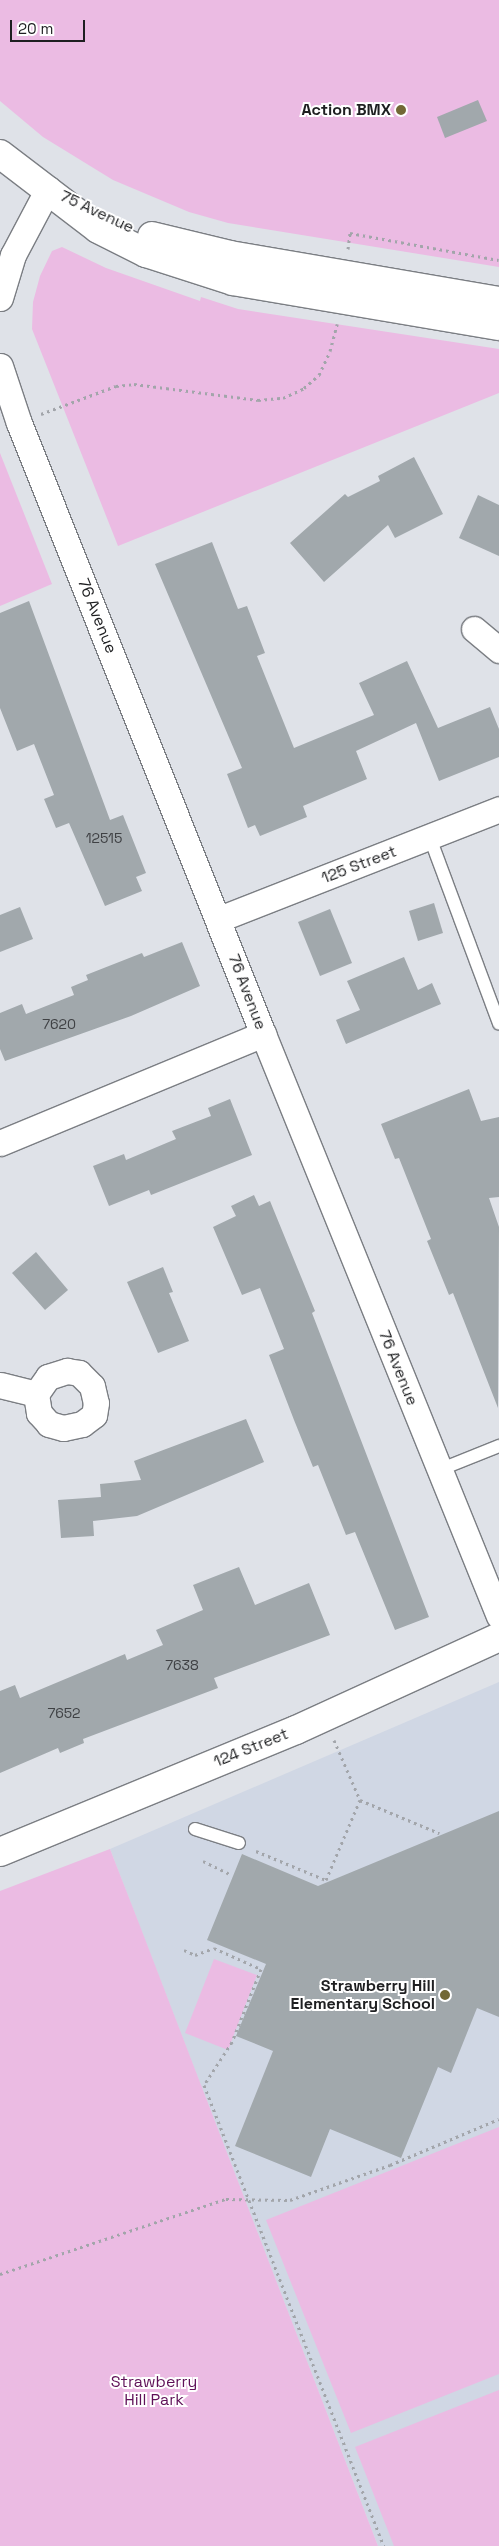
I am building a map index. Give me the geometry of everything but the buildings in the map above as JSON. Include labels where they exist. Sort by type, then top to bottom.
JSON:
[{"type":"street","points":[[0,154],[48,189],[13,255],[0,298]]},
{"type":"street","name":"75 Avenue","points":[[48,189],[142,233],[183,244],[344,276],[499,301]]},
{"type":"street","name":"75 Avenue","points":[[48,189],[98,229],[130,245],[233,281],[499,326]]},
{"type":"street","name":"76 Avenue","points":[[0,366],[20,423],[219,919],[263,1034],[499,1616]]},
{"type":"street","points":[[474,629],[499,650]]},
{"type":"street","name":"125 Street","points":[[219,919],[430,838],[499,809]]},
{"type":"street","points":[[0,1143],[263,1034]]},
{"type":"street","points":[[0,1385],[36,1394]]},
{"type":"street","name":"124 Street","points":[[0,1852],[296,1730],[499,1637]]},
{"type":"lane","points":[[430,838],[499,1024]]},
{"type":"lane","points":[[439,1470],[499,1446]]},
{"type":"lane","points":[[195,1829],[239,1843]]},
{"type":"path","points":[[348,251],[350,233],[499,260]]},
{"type":"path","points":[[35,416],[116,386],[134,384],[258,400],[283,398],[304,388],[318,375],[330,351],[338,320]]},
{"type":"path","points":[[334,1739],[360,1800],[439,1833]]},
{"type":"path","points":[[239,1843],[326,1880],[360,1800]]},
{"type":"path","points":[[203,1862],[230,1874]]},
{"type":"path","points":[[184,1950],[195,1955],[214,1948],[262,1969],[232,2042],[204,2085],[384,2546]]},
{"type":"path","points":[[0,2274],[226,2199],[290,2200],[390,2165],[499,2119]]},
{"type":"shaded area","points":[[499,1682],[499,2546],[378,2546],[110,1849]]},
{"type":"green space","points":[[0,0],[499,0],[499,267],[228,223],[189,212],[113,180],[43,137],[0,101]]},
{"type":"green space","points":[[62,247],[106,268],[200,301],[201,297],[238,309],[499,349],[499,393],[118,546],[32,329],[33,302],[40,276],[52,251]]},
{"type":"green space","points":[[0,453],[52,584],[0,606]]},
{"type":"green space","name":"Strawberry Hill Park","points":[[110,1849],[378,2546],[0,2546],[0,1891]]},
{"type":"green space","points":[[214,1959],[257,1975],[228,2050],[185,2033]]},
{"type":"green space","points":[[499,2127],[499,2374],[351,2433],[266,2220]]},
{"type":"green space","points":[[499,2390],[499,2546],[394,2546],[355,2447]]},
{"type":"place","name":"Action BMX","points":[[401,110]]},
{"type":"place","name":"Strawberry Hill Elementary School","points":[[445,1995]]}]
